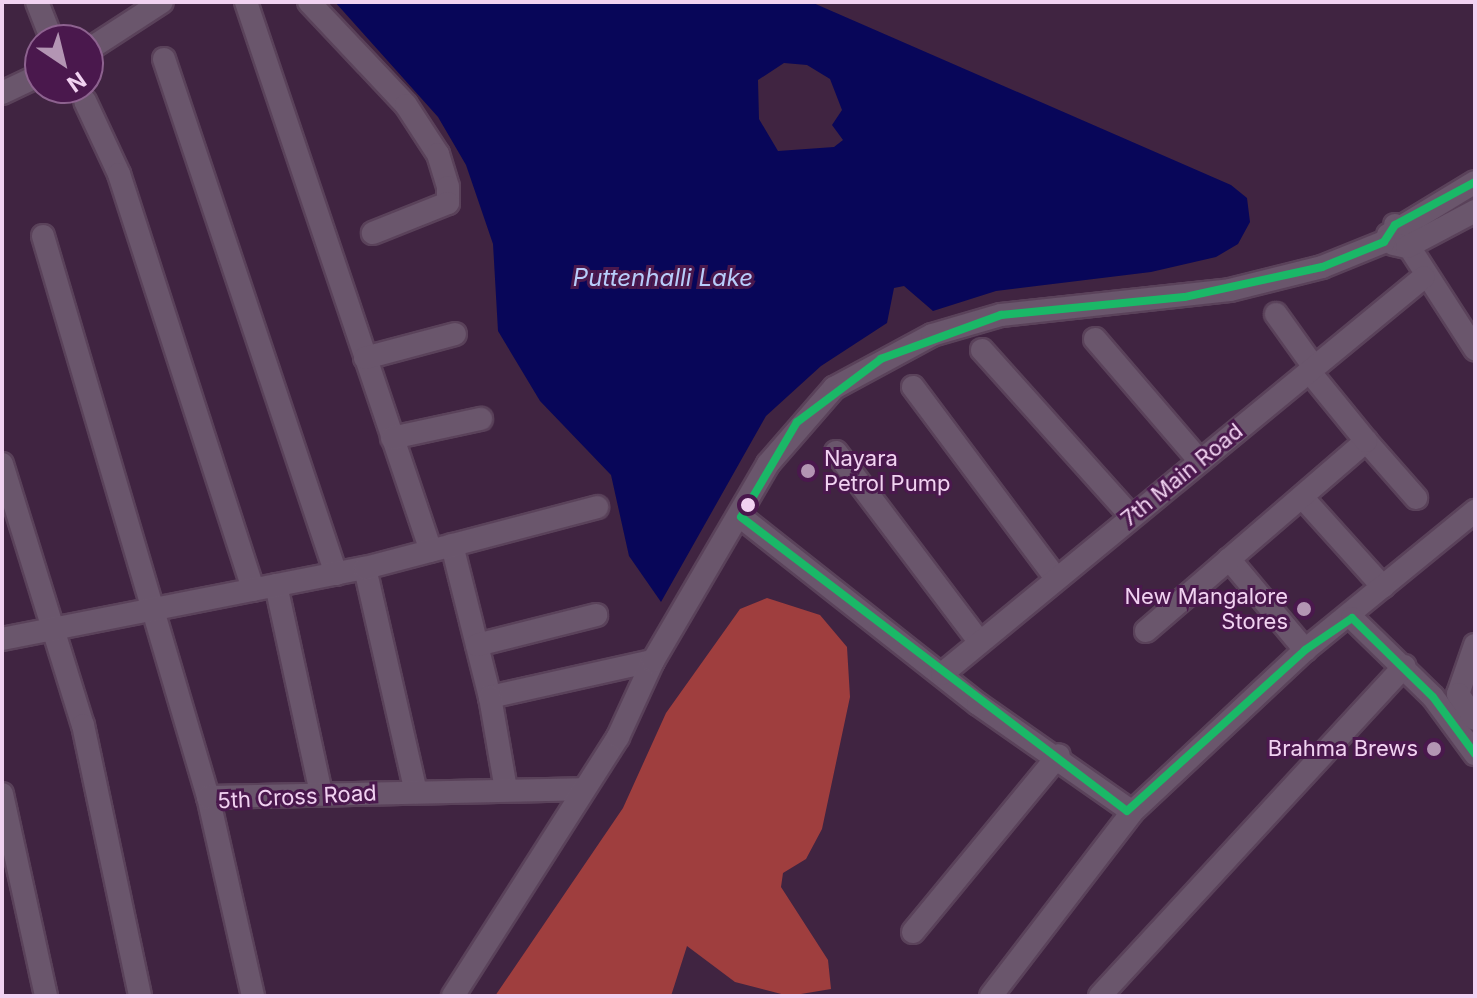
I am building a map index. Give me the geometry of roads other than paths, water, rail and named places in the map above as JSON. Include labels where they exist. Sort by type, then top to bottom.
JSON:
[{"type":"street","points":[[37,2],[46,24]]},
{"type":"street","points":[[104,40],[162,2]]},
{"type":"street","points":[[246,2],[392,438],[442,548],[477,645],[490,697],[506,790]]},
{"type":"street","points":[[309,2],[406,105],[438,154],[448,187],[448,203],[373,233]]},
{"type":"street","points":[[164,59],[336,574]]},
{"type":"street","points":[[2,93],[24,83]]},
{"type":"street","points":[[86,104],[119,174],[253,590]]},
{"type":"street","points":[[453,996],[584,789],[653,661],[806,413],[834,388],[932,335],[1001,315],[1230,290],[1322,267],[1390,234],[1475,182]]},
{"type":"street","points":[[1407,247],[1475,211]]},
{"type":"street","points":[[1390,234],[1407,247],[1424,277],[1475,349]]},
{"type":"street","points":[[43,236],[158,608],[208,797]]},
{"type":"street","name":"7th Main Road","points":[[942,674],[1424,277]]},
{"type":"street","points":[[1276,314],[1312,369],[1366,441],[1416,498]]},
{"type":"street","points":[[365,358],[455,334]]},
{"type":"street","points":[[1095,339],[1199,460]]},
{"type":"street","points":[[982,350],[1131,516]]},
{"type":"street","points":[[913,387],[1056,578]]},
{"type":"street","points":[[392,438],[481,419]]},
{"type":"street","points":[[1146,631],[1366,441]]},
{"type":"street","points":[[836,452],[979,641]]},
{"type":"street","points":[[2,464],[58,631],[140,996]]},
{"type":"street","points":[[1302,497],[1383,587]]},
{"type":"street","points":[[2,639],[58,631],[158,608],[365,568],[597,507]]},
{"type":"street","points":[[991,996],[1132,812],[1305,650],[1352,618],[1383,587],[1475,511]]},
{"type":"street","points":[[741,517],[942,674],[1059,755],[1132,812]]},
{"type":"street","points":[[1229,559],[1305,650]]},
{"type":"street","points":[[365,568],[416,792]]},
{"type":"street","points":[[276,585],[321,794]]},
{"type":"street","points":[[477,645],[596,615]]},
{"type":"street","points":[[1352,618],[1445,705],[1475,754]]},
{"type":"street","points":[[1445,705],[1475,645]]},
{"type":"street","points":[[490,697],[653,661]]},
{"type":"street","points":[[1100,996],[1405,666]]},
{"type":"street","points":[[1445,705],[1475,719]]},
{"type":"street","points":[[913,932],[1059,755]]},
{"type":"street","name":"5th Cross Road","points":[[253,996],[208,797],[584,789]]},
{"type":"street","points":[[2,794],[46,996]]},
{"type":"water","name":"Puttenhalli Lake","points":[[335,2],[811,2],[1231,185],[1247,198],[1250,222],[1238,244],[1216,257],[1151,272],[996,291],[933,311],[904,286],[894,288],[887,323],[821,366],[766,416],[661,602],[629,556],[611,475],[540,401],[498,331],[493,244],[466,165],[438,117]],"holes":[[[784,63],[807,65],[830,79],[842,110],[832,125],[843,140],[834,147],[778,151],[759,119],[758,80]]]},
{"type":"place","name":"Nayara Petrol Pump","points":[[808,471]]},
{"type":"place","name":"New Mangalore Stores","points":[[1304,609]]},
{"type":"place","name":"Brahma Brews","points":[[1434,749]]}]
